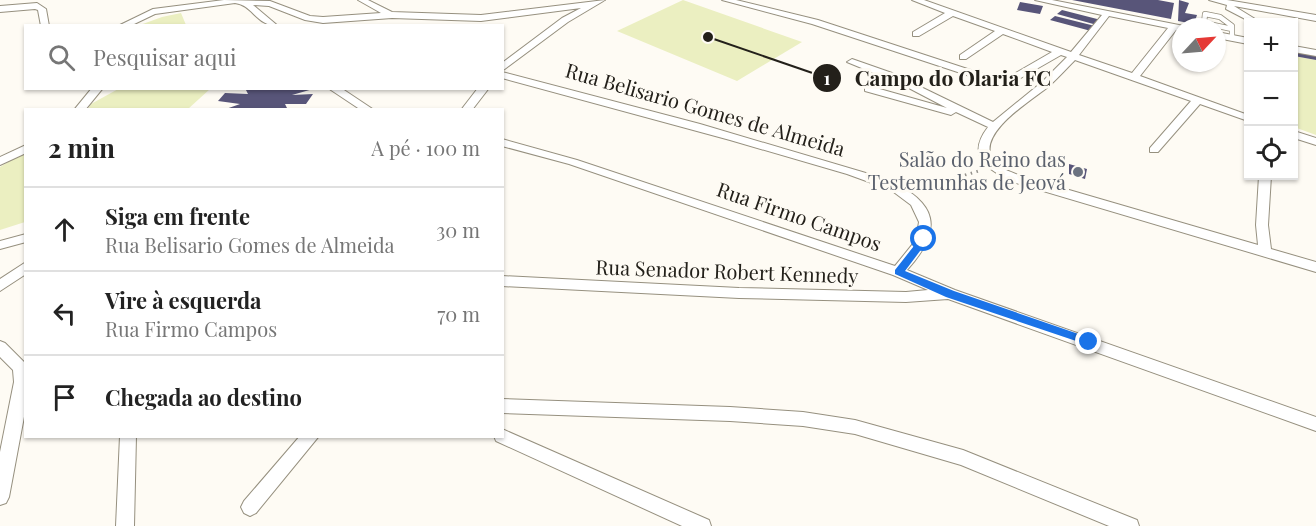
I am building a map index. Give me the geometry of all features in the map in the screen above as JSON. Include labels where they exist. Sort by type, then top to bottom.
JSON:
[{"type":"street","points":[[362,0],[392,15]]},
{"type":"street","points":[[504,66],[565,20],[601,0]]},
{"type":"street","points":[[726,0],[815,22],[994,81],[1009,81],[1059,51]]},
{"type":"street","points":[[916,0],[1244,117]]},
{"type":"street","points":[[1039,0],[1172,27]]},
{"type":"street","points":[[243,1],[272,24]]},
{"type":"street","points":[[114,24],[147,10],[193,2],[243,1],[277,6],[315,19],[392,15],[481,18],[591,4]]},
{"type":"street","points":[[1217,1],[1316,18]]},
{"type":"street","points":[[1217,1],[1249,18]]},
{"type":"street","points":[[126,24],[153,12],[214,2]]},
{"type":"street","points":[[0,9],[37,6],[45,13],[45,24]]},
{"type":"street","points":[[916,34],[950,14]]},
{"type":"street","points":[[1106,15],[1074,55],[1051,79],[994,126],[985,140],[986,160],[992,167],[1017,179],[1316,267]]},
{"type":"street","points":[[963,57],[1001,31]]},
{"type":"street","points":[[1226,34],[1232,34],[1244,39]]},
{"type":"street","points":[[1133,78],[1172,35]]},
{"type":"street","points":[[1298,50],[1316,53]]},
{"type":"street","points":[[852,62],[890,74],[965,114],[994,126]]},
{"type":"street","name":"Rua Belisario Gomes de Almeida","points":[[504,76],[761,144],[865,176],[906,193]]},
{"type":"street","points":[[869,89],[949,112],[965,114]]},
{"type":"street","points":[[336,90],[366,108]]},
{"type":"street","points":[[468,108],[482,90]]},
{"type":"street","points":[[81,108],[94,91]]},
{"type":"street","points":[[1154,150],[1197,101]]},
{"type":"street","points":[[1298,136],[1316,142]]},
{"type":"street","name":"Rua Firmo Campos","points":[[504,143],[573,162],[898,272],[950,294],[1316,424]]},
{"type":"street","points":[[0,162],[24,149]]},
{"type":"street","points":[[1265,180],[1262,225],[1265,253]]},
{"type":"street","points":[[898,272],[924,239],[927,227],[923,213],[906,193]]},
{"type":"street","points":[[0,245],[24,239]]},
{"type":"street","points":[[0,286],[24,268]]},
{"type":"street","name":"Rua Senador Robert Kennedy","points":[[504,281],[845,296],[906,297],[950,294]]},
{"type":"street","points":[[504,290],[531,283]]},
{"type":"street","points":[[0,347],[20,368],[22,382],[0,497]]},
{"type":"street","points":[[504,406],[741,415],[803,419],[855,427],[963,458],[1130,526]]},
{"type":"street","points":[[504,437],[702,526]]},
{"type":"street","points":[[126,526],[128,438]]},
{"type":"street","points":[[250,507],[309,438]]},
{"type":"lane","points":[[1204,14],[1220,17],[1232,26],[1232,34],[1204,23],[1204,14]]},
{"type":"path","points":[[906,193],[992,167]]},
{"type":"green space","points":[[683,0],[802,42],[737,81],[617,31]]},
{"type":"green space","points":[[181,13],[186,24],[143,24]]},
{"type":"green space","points":[[1298,57],[1316,60],[1316,135],[1298,128]]},
{"type":"green space","points":[[116,90],[209,90],[189,108],[89,108],[91,104]]},
{"type":"green space","points":[[24,153],[24,222],[0,230],[0,167]]},
{"type":"building","points":[[1072,0],[1158,0],[1174,3],[1171,19]]},
{"type":"building","points":[[1179,0],[1189,3],[1185,13],[1197,15],[1196,18],[1178,18]]},
{"type":"building","points":[[1020,2],[1043,6],[1040,14],[1017,10]]},
{"type":"building","points":[[1062,10],[1101,20],[1097,25],[1057,14]]},
{"type":"building","points":[[1055,16],[1095,26],[1091,31],[1050,20]]},
{"type":"building","points":[[1298,51],[1316,54],[1316,60],[1298,57]]},
{"type":"building","points":[[246,90],[310,90],[292,95],[313,94],[306,104],[285,104],[287,108],[229,108],[240,104],[218,101],[225,93],[248,94]]},
{"type":"building","name":"Salão do Reino das Testemunhas de Jeová","points":[[1069,164],[1087,169],[1085,179],[1069,174]]},
{"type":"place","name":"Campo do Olaria FC","points":[[708,37]]},
{"type":"place","name":"Salão do Reino das Testemunhas de Jeová","points":[[1078,172]]},
{"type":"route","points":[[924,239],[914,255],[898,272],[950,294],[1089,342]]}]
